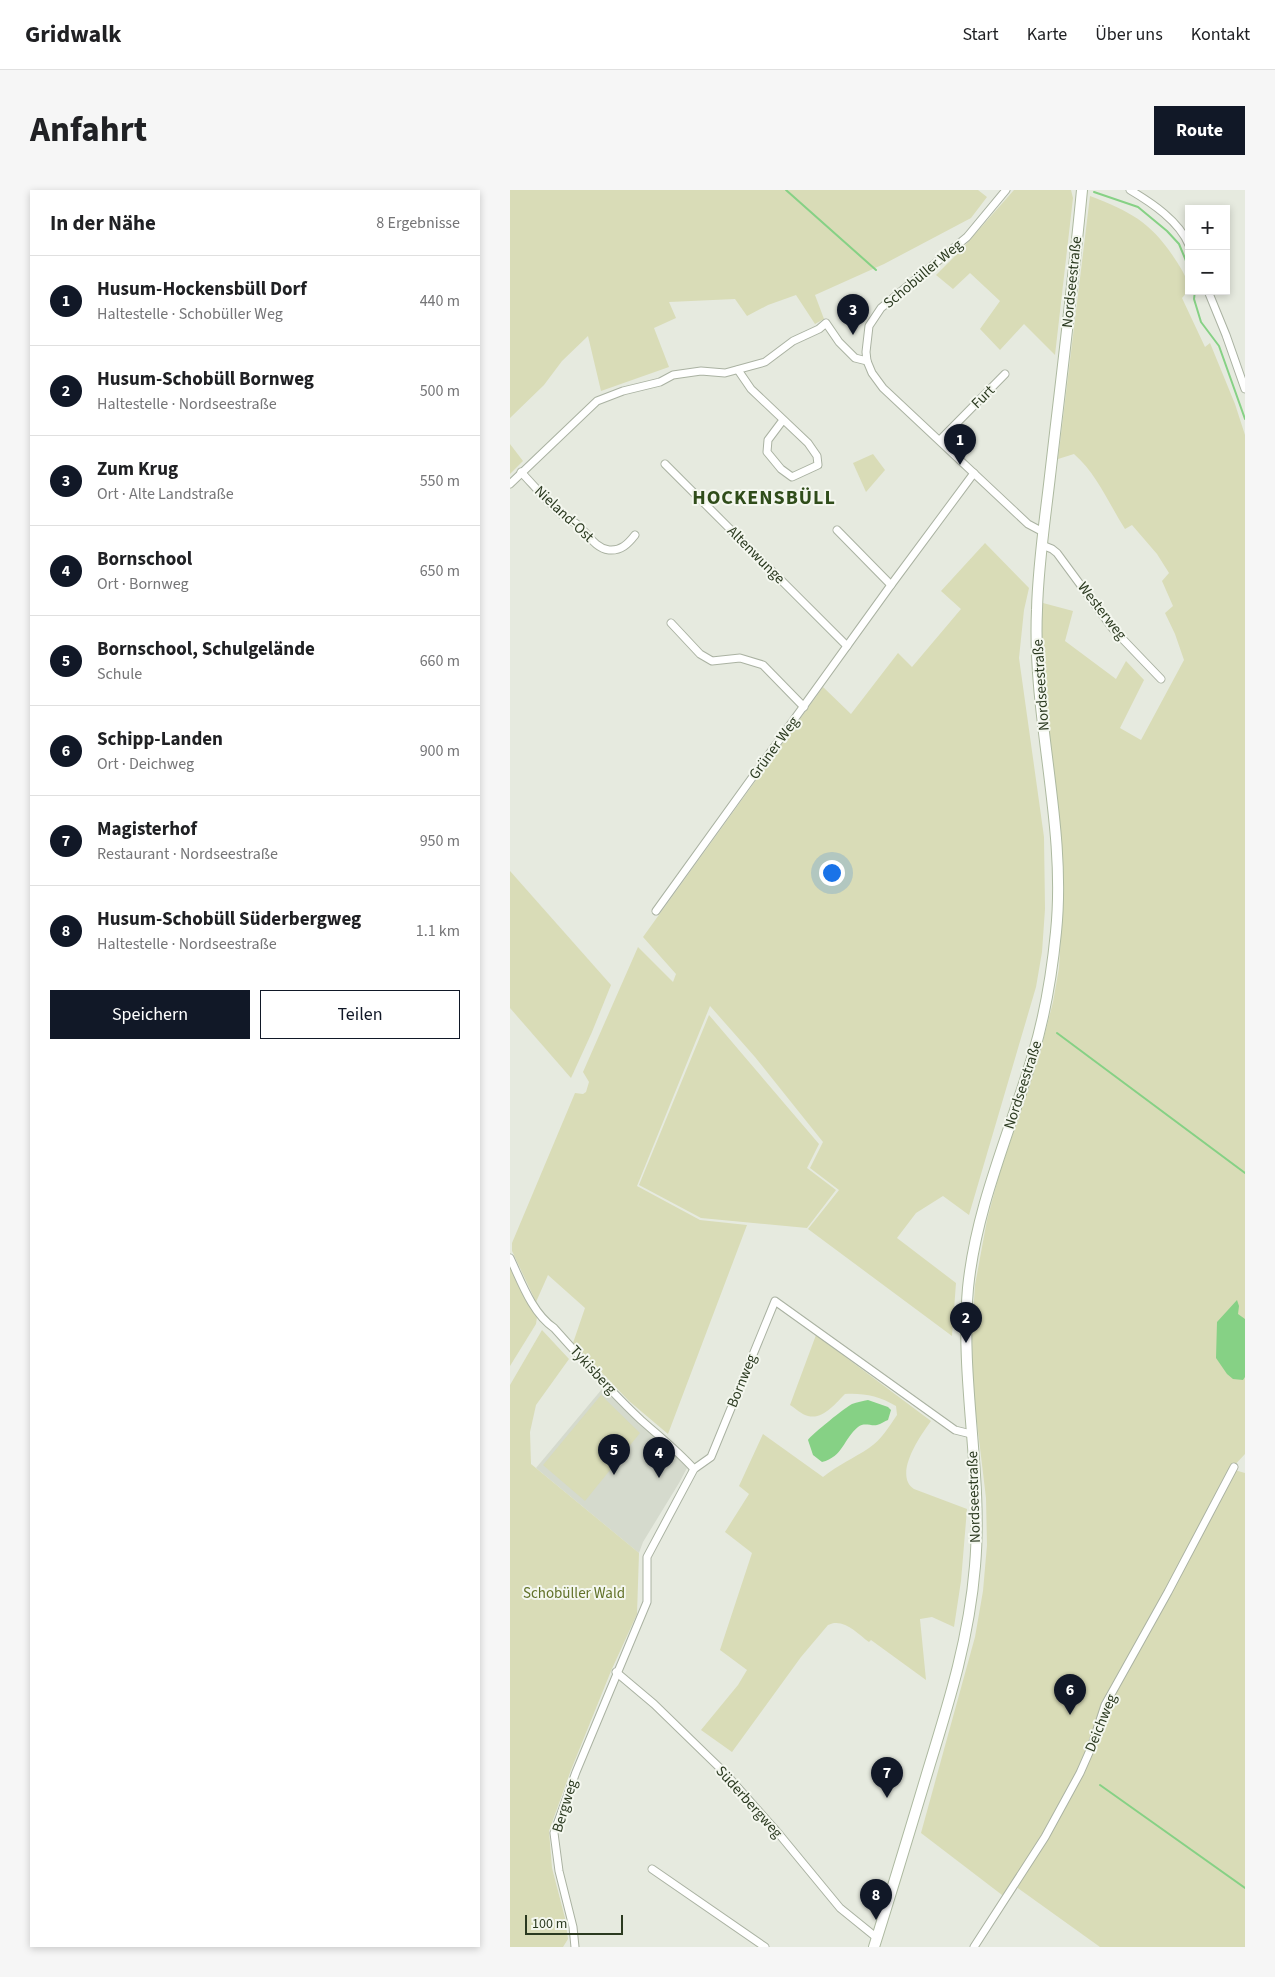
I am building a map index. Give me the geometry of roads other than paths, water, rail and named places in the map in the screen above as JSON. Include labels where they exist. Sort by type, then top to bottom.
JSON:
[{"type":"main road","name":"Nordseestraße","points":[[875,1942],[949,1706],[966,1637],[976,1545],[976,1490],[968,1395],[966,1342],[969,1286],[980,1218],[1034,1052],[1047,998],[1057,926],[1058,885],[1051,788],[1037,658],[1037,610],[1043,532],[1082,190]]},
{"type":"street","name":"Schobüller Weg","points":[[867,361],[866,352],[869,326],[881,308],[967,237],[1006,190]]},
{"type":"street","points":[[1130,190],[1153,205],[1178,227],[1185,238]]},
{"type":"street","points":[[1210,295],[1226,334],[1245,389]]},
{"type":"street","points":[[510,484],[598,402],[623,391],[660,382],[674,375],[701,371],[725,373],[765,362],[793,341],[819,329],[826,323],[839,342],[855,358],[867,361],[872,373],[883,388],[1028,524],[1043,532]]},
{"type":"street","points":[[738,370],[751,389],[808,443],[817,456],[818,465],[792,477],[781,469],[767,452],[768,440],[783,420]]},
{"type":"street","name":"Furt","points":[[940,440],[1005,374]]},
{"type":"street","name":"Altenwunge","points":[[665,464],[847,646]]},
{"type":"street","name":"Nieland-Ost","points":[[522,472],[564,517],[577,524],[596,544],[603,548],[610,550],[619,549],[635,536]]},
{"type":"street","name":"Grüner Weg","points":[[656,911],[974,472]]},
{"type":"street","points":[[837,530],[891,585]]},
{"type":"street","name":"Westerweg","points":[[1042,545],[1057,553],[1112,629],[1161,679]]},
{"type":"street","points":[[671,623],[700,654],[712,661],[740,658],[763,665],[804,707]]},
{"type":"street","name":"Tykisberg","points":[[510,1258],[526,1292],[548,1324],[554,1328],[618,1397],[679,1452],[694,1469]]},
{"type":"street","name":"Bornweg","points":[[616,1672],[647,1602],[646,1557],[694,1469],[711,1457],[775,1301],[955,1430],[971,1434]]},
{"type":"street","name":"Deichweg","points":[[974,1947],[1045,1836],[1080,1772],[1091,1748],[1105,1705],[1168,1592],[1234,1467]]},
{"type":"street","name":"Süderbergweg","points":[[616,1672],[654,1704],[725,1773],[779,1834],[840,1908],[875,1942]]},
{"type":"street","name":"Bergweg","points":[[574,1947],[573,1927],[559,1871],[554,1833],[616,1672]]},
{"type":"street","points":[[652,1869],[765,1947]]},
{"type":"waterway","points":[[786,190],[876,270]]},
{"type":"waterway","points":[[1094,192],[1138,207],[1167,231],[1179,244],[1185,258]]},
{"type":"waterway","points":[[1194,295],[1201,322],[1219,346],[1245,419]]},
{"type":"waterway","points":[[1057,1033],[1245,1173]]},
{"type":"waterway","points":[[1100,1785],[1245,1888]]},
{"type":"place","name":"Zum Krug","points":[[853,335]]},
{"type":"place","name":"Husum-Hockensbüll Dorf","points":[[960,465]]},
{"type":"place","name":"Husum-Schobüll Bornweg","points":[[966,1343]]},
{"type":"place","name":"Bornschool, Schulgelände","points":[[614,1475]]},
{"type":"place","name":"Bornschool","points":[[659,1478]]},
{"type":"place","name":"Schipp-Landen","points":[[1070,1715]]},
{"type":"place","name":"Magisterhof","points":[[887,1798]]},
{"type":"place","name":"Husum-Schobüll Süderbergweg","points":[[876,1920]]},
{"type":"district","name":"HOCKENSBÜLL","points":[[764,498]]},
{"type":"park label","name":"Schobüller Wald","points":[[574,1593]]}]
